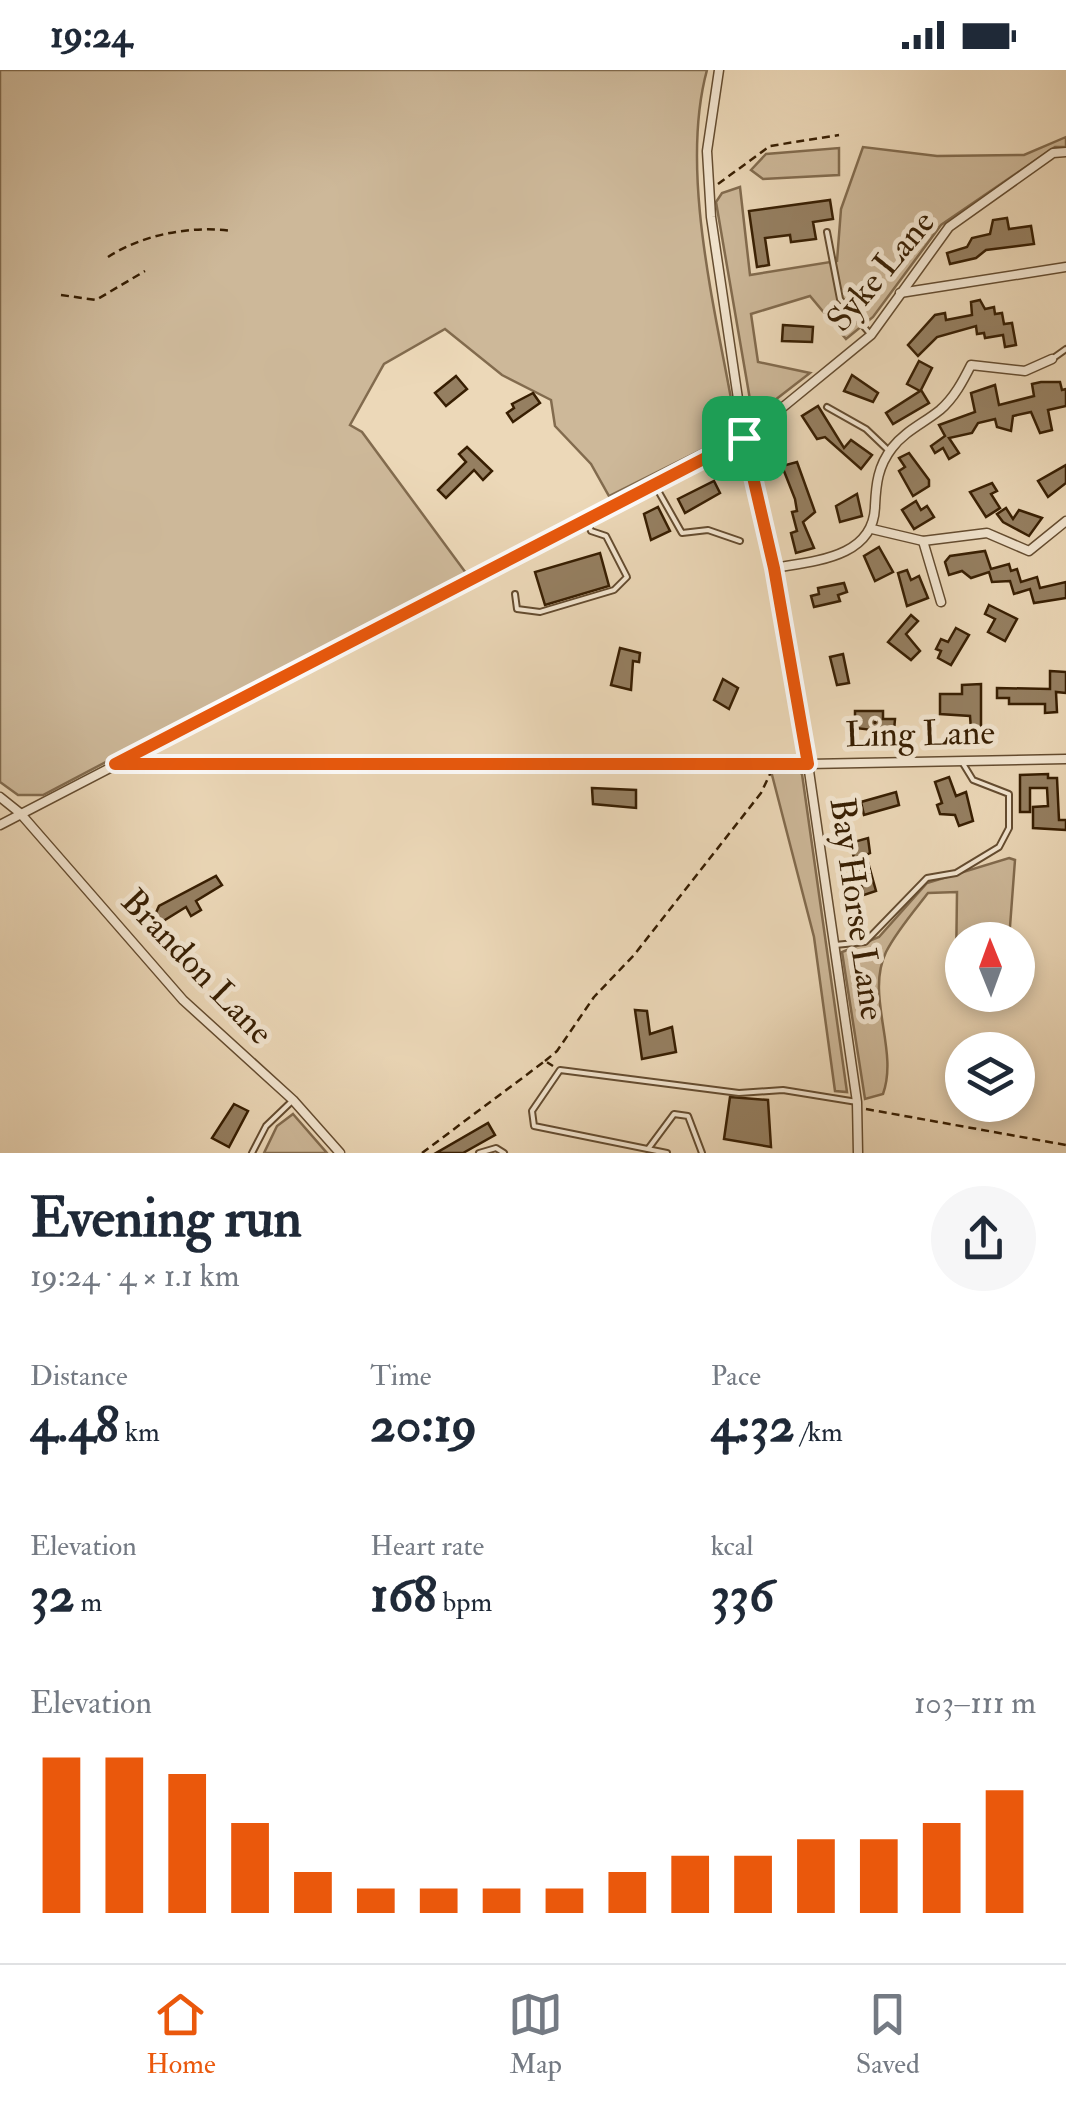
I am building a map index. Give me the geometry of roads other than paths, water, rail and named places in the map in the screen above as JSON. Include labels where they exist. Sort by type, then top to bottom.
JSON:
[{"type":"street","name":"Bay Horse Lane","points":[[719,70],[708,122],[708,192],[744,438],[774,568],[808,764],[858,1105],[858,1153]]},
{"type":"street","name":"Syke Lane","points":[[0,824],[744,438],[871,334],[949,227],[1054,153],[1066,152]]},
{"type":"street","points":[[900,292],[1066,267]]},
{"type":"street","points":[[774,568],[830,558],[852,548],[872,529],[878,473],[889,451],[940,410],[971,366],[1025,371],[1052,359]]},
{"type":"street","points":[[872,529],[924,542],[987,533],[1029,551],[1066,521]]},
{"type":"street","points":[[924,542],[940,602]]},
{"type":"street","name":"Ling Lane","points":[[115,764],[808,764],[1066,759]]},
{"type":"street","name":"Brandon Lane","points":[[0,797],[20,813],[183,1000],[293,1100],[340,1153]]},
{"type":"lane","points":[[827,232],[840,299],[856,323],[871,334]]},
{"type":"lane","points":[[1052,359],[1066,349]]},
{"type":"lane","points":[[826,407],[866,430],[889,451]]},
{"type":"lane","points":[[654,483],[682,532],[708,530],[740,541]]},
{"type":"lane","points":[[515,594],[517,610],[540,612],[614,590],[627,577],[606,536],[592,531],[586,518]]},
{"type":"lane","points":[[835,945],[865,942],[927,878],[956,873],[999,847],[1009,828],[1010,794],[973,780],[961,761]]},
{"type":"lane","points":[[667,1153],[534,1126],[532,1111],[560,1070],[739,1093],[782,1090],[858,1105]]},
{"type":"lane","points":[[252,1153],[266,1126],[293,1100]]},
{"type":"lane","points":[[648,1149],[674,1114],[688,1116],[702,1153]]},
{"type":"lane","points":[[479,1153],[496,1148],[504,1153]]}]
